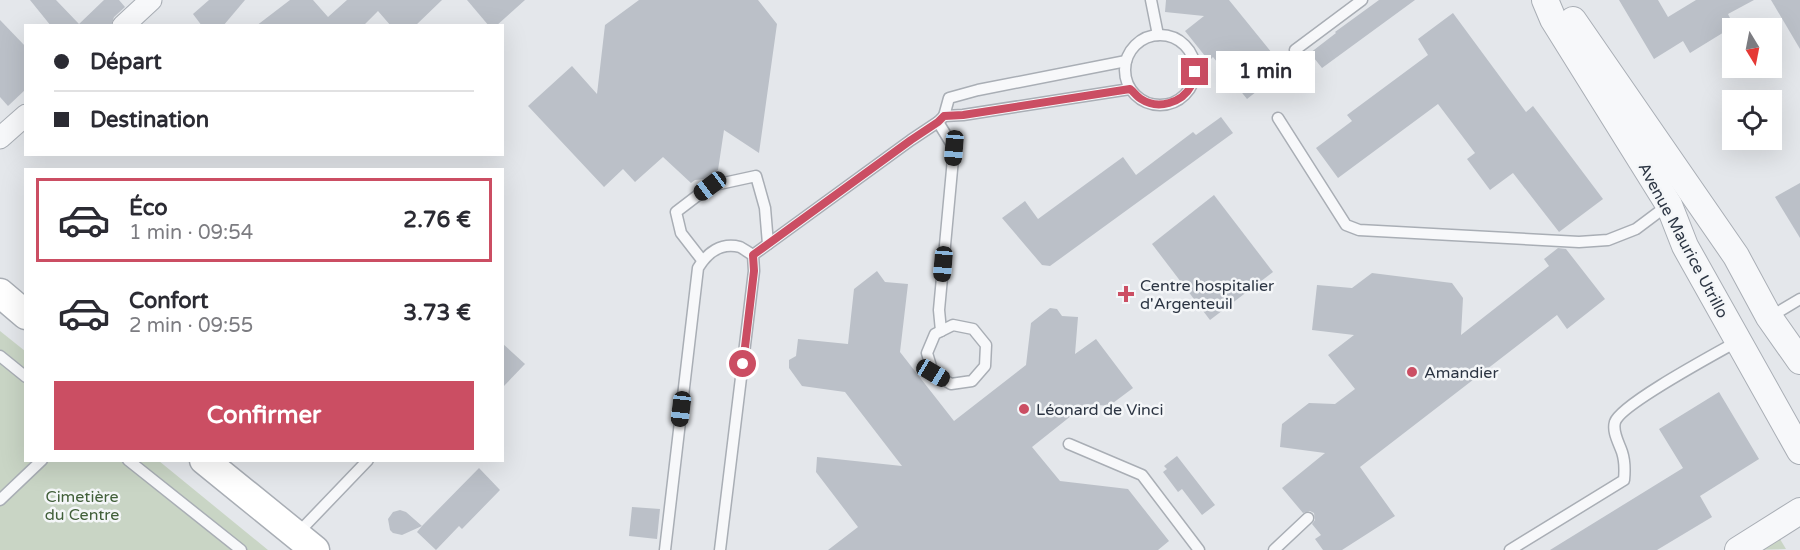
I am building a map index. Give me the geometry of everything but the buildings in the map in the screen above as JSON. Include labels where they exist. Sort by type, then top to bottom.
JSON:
[{"type":"main road","points":[[0,294],[24,313]]},
{"type":"main road","points":[[206,462],[306,542]]},
{"type":"street","points":[[125,24],[151,0]]},
{"type":"street","name":"Avenue Maurice Utrillo","points":[[1545,0],[1553,19],[1669,205],[1685,246],[1800,451]]},
{"type":"street","name":"Avenue Maurice Utrillo","points":[[1559,0],[1736,256],[1770,317],[1800,362]]},
{"type":"street","points":[[0,138],[24,117]]},
{"type":"street","points":[[1738,550],[1800,512]]},
{"type":"lane","points":[[1150,0],[1158,35]]},
{"type":"lane","points":[[1295,50],[1362,0]]},
{"type":"lane","points":[[1158,35],[1172,37],[1184,45],[1192,57],[1195,72],[1191,85],[1182,97],[1169,104],[1154,104],[1141,99],[1130,89],[1125,76],[1126,61],[1132,48],[1143,39],[1158,35]]},
{"type":"lane","points":[[941,331],[939,310],[954,148],[941,119],[949,98],[978,90],[1126,61]]},
{"type":"lane","points":[[753,255],[941,119],[1130,89]]},
{"type":"lane","points":[[1278,118],[1346,225],[1359,230],[1579,242],[1608,240],[1636,229],[1669,205]]},
{"type":"lane","points":[[702,260],[681,233],[676,212],[710,186],[756,176],[765,208],[768,244]]},
{"type":"lane","points":[[665,550],[698,268],[705,256],[721,246],[740,247],[753,255]]},
{"type":"lane","points":[[720,550],[754,271],[753,255]]},
{"type":"lane","points":[[1770,317],[1800,299]]},
{"type":"lane","points":[[953,325],[973,329],[986,345],[986,366],[972,381],[951,384],[933,373],[927,353],[935,334],[941,331],[953,325]]},
{"type":"lane","points":[[1510,550],[1624,480],[1626,468],[1615,434],[1615,422],[1623,411],[1640,398],[1738,340]]},
{"type":"lane","points":[[0,356],[24,375]]},
{"type":"lane","points":[[1069,444],[1142,475],[1199,550]]},
{"type":"lane","points":[[0,500],[40,462]]},
{"type":"lane","points":[[131,462],[241,550]]},
{"type":"lane","points":[[306,542],[366,462]]},
{"type":"lane","points":[[1274,550],[1308,518]]},
{"type":"green space","name":"Cimetière du Centre","points":[[0,331],[24,350],[24,462],[160,462],[268,550],[0,550]]},
{"type":"green space","points":[[1777,534],[1786,549],[1750,550]]},
{"type":"place","name":"Centre hospitalier d'Argenteuil","points":[[1126,294]]},
{"type":"place","name":"Amandier","points":[[1412,372]]},
{"type":"place","name":"Léonard de Vinci","points":[[1024,409]]},
{"type":"route","points":[[743,364],[754,271],[753,255],[944,116],[1130,89],[1141,99],[1154,104],[1169,104],[1182,97],[1191,85],[1195,72]]}]
